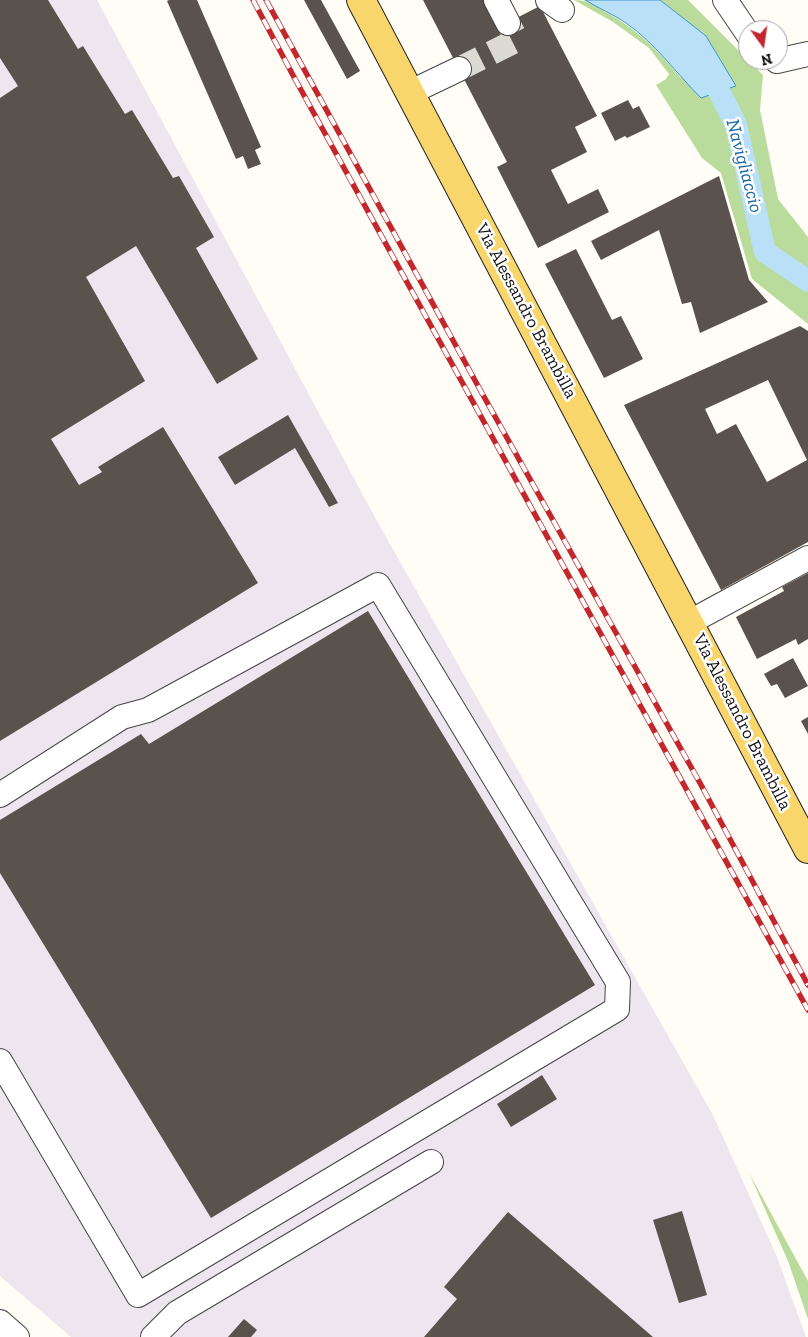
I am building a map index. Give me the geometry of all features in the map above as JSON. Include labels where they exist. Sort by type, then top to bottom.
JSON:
[{"type":"main road","name":"Via Alessandro Brambilla","points":[[361,0],[808,849]]},
{"type":"street","points":[[496,0],[508,23]]},
{"type":"street","points":[[725,0],[739,20]]},
{"type":"street","points":[[788,58],[808,54]]},
{"type":"street","points":[[411,92],[459,68]]},
{"type":"street","name":"Via Alessandro Brambilla","points":[[690,622],[808,558]]},
{"type":"street","points":[[0,795],[122,717],[148,710],[378,585],[618,982],[616,1008],[138,1294],[0,1061]]},
{"type":"street","points":[[153,1337],[177,1313],[431,1162]]},
{"type":"street","points":[[0,1322],[17,1337]]},
{"type":"shaded area","points":[[0,0],[97,0],[377,521],[714,1117],[777,1257],[806,1337],[71,1337],[0,1276]]},
{"type":"green space","points":[[574,0],[591,3],[638,33],[664,58],[681,78],[706,36],[660,0],[688,0],[738,50],[738,70],[758,70],[763,75],[760,110],[778,199],[808,237],[808,324],[752,279],[721,173],[702,158],[656,85],[666,79],[669,74],[649,48],[613,22]]},
{"type":"green space","points":[[749,1173],[808,1281],[808,1319],[788,1261]]},
{"type":"water","points":[[585,0],[660,0],[706,36],[736,86],[701,98],[637,31]]},
{"type":"building","points":[[0,0],[48,0],[78,49],[83,46],[125,114],[132,110],[173,178],[179,176],[214,237],[196,248],[258,359],[217,384],[136,246],[86,277],[145,381],[51,439],[79,485],[102,472],[98,467],[163,427],[258,583],[0,741],[0,98],[18,86],[0,58]]},
{"type":"building","points":[[197,0],[261,147],[255,150],[261,164],[248,169],[243,156],[236,159],[167,1]]},
{"type":"building","points":[[304,0],[321,0],[360,71],[347,79]]},
{"type":"building","points":[[423,0],[488,0],[501,26],[540,6],[597,116],[575,127],[587,152],[551,170],[568,204],[598,189],[609,212],[538,248],[497,167],[507,162]]},
{"type":"building","points":[[628,100],[633,109],[639,106],[650,127],[627,138],[625,136],[615,141],[601,113]]},
{"type":"building","points":[[719,176],[749,280],[768,302],[700,333],[691,302],[682,304],[659,230],[601,260],[591,241]]},
{"type":"building","points":[[576,249],[612,320],[621,316],[643,359],[604,378],[545,264]]},
{"type":"building","points":[[800,326],[808,331],[808,542],[721,590],[624,405]],"holes":[[[768,380],[807,460],[767,482],[736,424],[717,434],[705,409]]]},
{"type":"building","points":[[288,415],[338,503],[329,507],[295,448],[235,485],[218,457]]},
{"type":"building","points":[[808,573],[808,639],[798,645],[796,639],[757,659],[736,617],[784,591],[782,587]]},
{"type":"building","points":[[368,611],[595,985],[211,1218],[0,873],[0,820],[141,734],[149,744]]},
{"type":"building","points":[[793,658],[808,686],[785,698],[777,684],[771,686],[764,674]]},
{"type":"building","points":[[808,717],[808,734],[801,721]]},
{"type":"building","points":[[542,1075],[557,1099],[511,1127],[497,1104]]},
{"type":"building","points":[[682,1211],[707,1295],[679,1303],[653,1220]]},
{"type":"building","points":[[508,1212],[653,1337],[424,1337],[457,1299],[444,1287]]},
{"type":"building","points":[[244,1319],[257,1330],[251,1337],[228,1337]]},
{"type":"waterway","name":"Navigliaccio","points":[[706,65],[736,125],[765,252],[808,281]]},
{"type":"tunnel","points":[[459,69],[517,40],[508,23]]},
{"type":"railway","points":[[253,0],[808,1010]]},
{"type":"railway","points":[[266,0],[483,395],[700,783],[808,985]]}]
